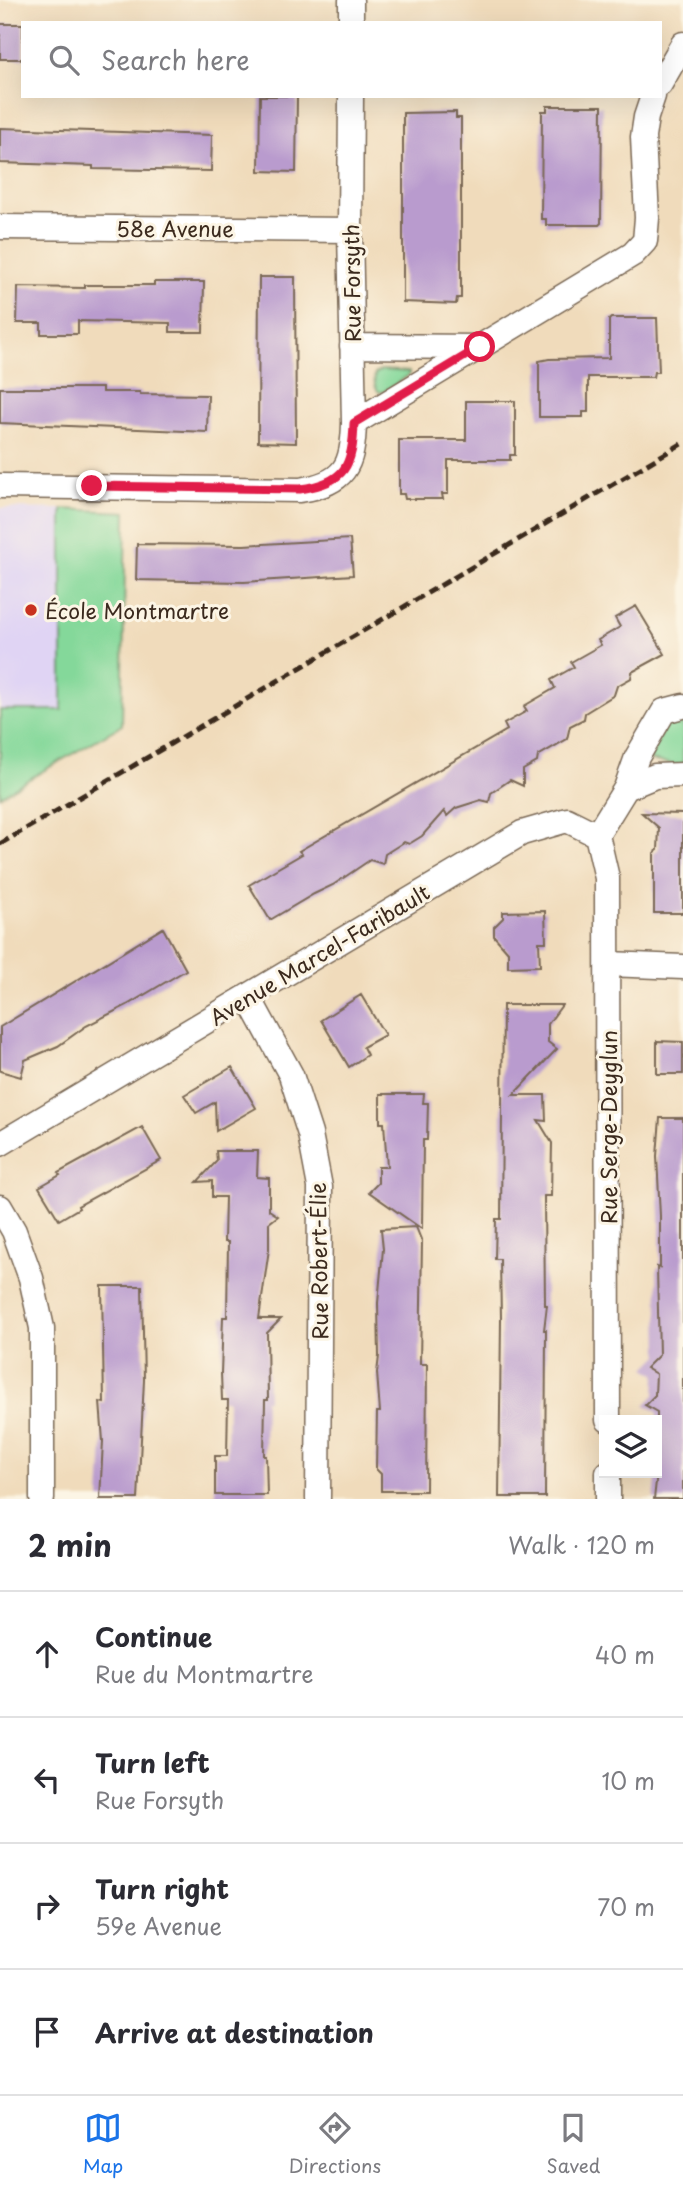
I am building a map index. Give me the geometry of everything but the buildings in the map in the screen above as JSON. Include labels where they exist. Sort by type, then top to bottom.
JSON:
[{"type":"street","points":[[351,0],[351,21]]},
{"type":"street","points":[[662,81],[683,44]]},
{"type":"street","name":"Rue Forsyth","points":[[0,486],[300,489],[320,487],[335,480],[347,468],[354,445],[350,230],[351,98]]},
{"type":"street","points":[[354,423],[633,254],[645,241],[647,218],[643,137],[652,98]]},
{"type":"street","name":"58e Avenue","points":[[0,227],[350,230]]},
{"type":"street","points":[[352,346],[480,347]]},
{"type":"street","points":[[597,835],[626,788],[637,757],[664,711],[683,706]]},
{"type":"street","points":[[626,788],[655,776],[683,775]]},
{"type":"street","name":"Avenue Marcel-Faribault","points":[[0,1144],[522,834],[567,820],[597,835]]},
{"type":"street","name":"Rue Serge-Deyglun","points":[[597,835],[607,877],[608,1415]]},
{"type":"street","points":[[608,964],[683,967]]},
{"type":"street","name":"Rue Robert-Élie","points":[[248,996],[291,1075],[310,1134],[320,1187],[318,1499]]},
{"type":"street","points":[[0,1207],[14,1231],[31,1278],[42,1328],[42,1499]]},
{"type":"street","points":[[608,1478],[608,1499]]},
{"type":"shaded area","name":"École Montmartre","points":[[0,508],[62,509],[62,711],[0,710]]},
{"type":"green space","points":[[382,370],[409,372],[409,375],[379,392],[375,386],[375,374]]},
{"type":"green space","points":[[62,509],[126,512],[122,725],[0,796],[0,710],[62,710]]},
{"type":"green space","points":[[683,715],[683,766],[649,760],[666,723]]},
{"type":"railway","points":[[0,844],[683,443]]},
{"type":"place","name":"École Montmartre","points":[[31,610]]},
{"type":"route","points":[[92,486],[320,487],[335,480],[347,468],[354,445],[354,423],[480,347]]}]
